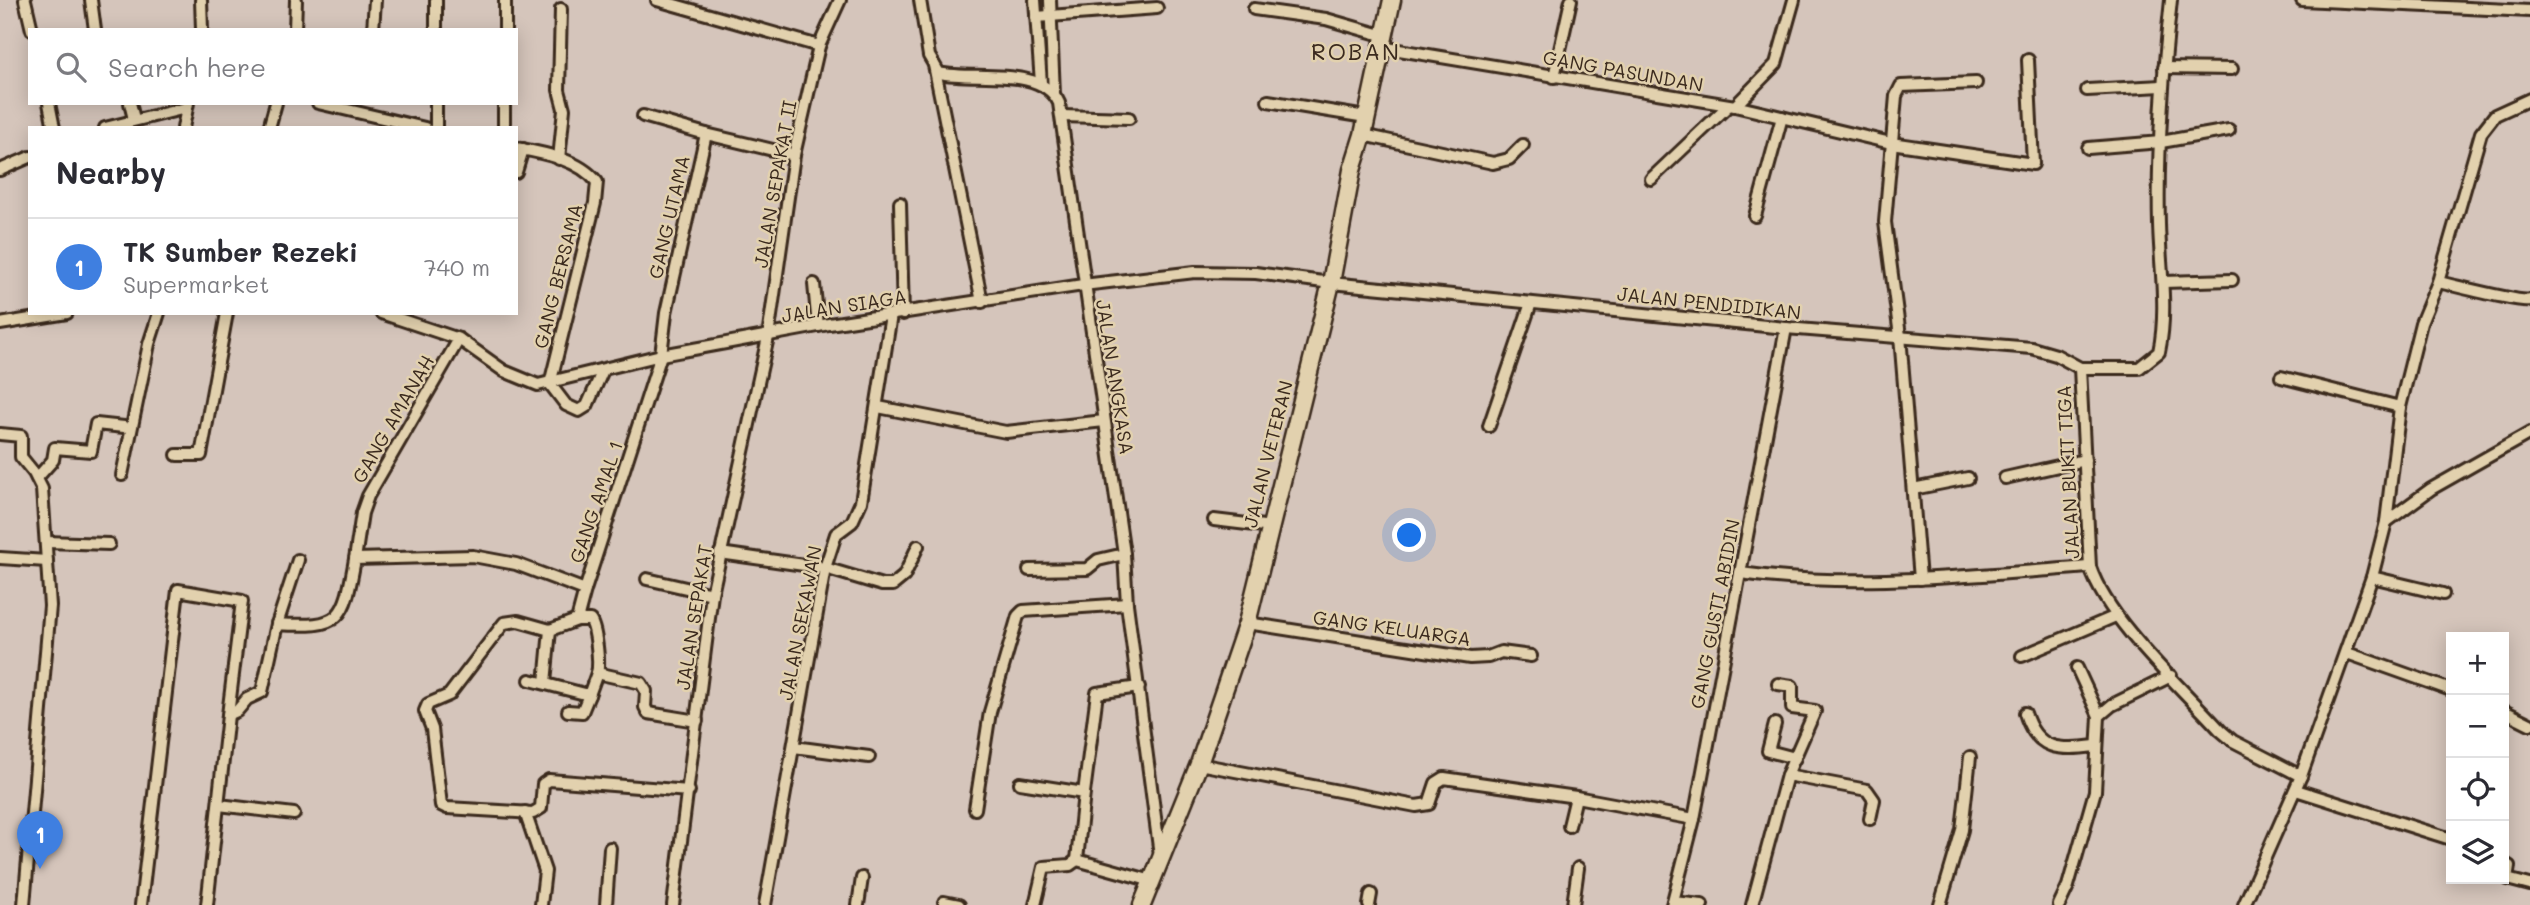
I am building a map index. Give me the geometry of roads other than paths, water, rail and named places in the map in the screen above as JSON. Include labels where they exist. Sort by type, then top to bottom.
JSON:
[{"type":"street","points":[[25,0],[32,28]]},
{"type":"street","points":[[91,0],[95,28]]},
{"type":"street","points":[[201,0],[202,28]]},
{"type":"street","points":[[295,28],[296,0]]},
{"type":"street","points":[[373,28],[375,0]]},
{"type":"street","points":[[436,0],[436,28]]},
{"type":"street","points":[[505,28],[506,0]]},
{"type":"street","points":[[657,0],[819,46]]},
{"type":"street","name":"JALAN SEPAKAT II","points":[[768,337],[794,155],[819,46],[840,0]]},
{"type":"street","points":[[920,0],[929,55],[939,73],[1041,83],[1035,0]]},
{"type":"street","points":[[1049,0],[1054,94]]},
{"type":"street","name":"JALAN VETERAN","points":[[1142,905],[1199,764],[1247,623],[1331,283],[1352,170],[1363,135],[1392,0]]},
{"type":"street","points":[[1554,77],[1571,0]]},
{"type":"street","points":[[1651,179],[1776,64],[1794,0]]},
{"type":"street","name":"JALAN BUKIT TIGA","points":[[2171,0],[2162,86],[2159,222],[2163,282],[2161,341],[2159,352],[2139,368],[2080,368],[2090,567],[2096,585],[2116,616],[2233,741],[2301,776]]},
{"type":"street","points":[[2302,0],[2444,3],[2530,11]]},
{"type":"street","points":[[1036,17],[1157,8]]},
{"type":"street","points":[[559,159],[564,120],[559,90],[561,9]]},
{"type":"street","name":"GANG PASUNDAN","points":[[1254,9],[1326,19],[1383,41],[1554,77],[1731,106],[1891,143],[2033,164],[2028,60]]},
{"type":"street","points":[[933,62],[982,302]]},
{"type":"street","points":[[2164,68],[2232,69]]},
{"type":"street","name":"JALAN ANGKASA","points":[[1041,83],[1054,94],[1062,116],[1083,285],[1124,554],[1127,604],[1161,861]]},
{"type":"street","points":[[1920,579],[1900,337],[1885,222],[1896,96],[1901,86],[1976,83]]},
{"type":"street","points":[[2087,90],[2162,86]]},
{"type":"street","points":[[2244,905],[2297,790],[2372,577],[2386,522],[2400,407],[2421,323],[2438,282],[2481,133],[2495,116],[2530,100]]},
{"type":"street","points":[[1268,101],[1366,117]]},
{"type":"street","points":[[48,105],[54,126]]},
{"type":"street","points":[[130,105],[134,119]]},
{"type":"street","points":[[270,126],[275,105]]},
{"type":"street","points":[[324,105],[415,126]]},
{"type":"street","points":[[369,117],[370,105]]},
{"type":"street","points":[[436,105],[436,126]]},
{"type":"street","points":[[504,105],[504,126]]},
{"type":"street","points":[[111,126],[187,106],[183,126]]},
{"type":"street","points":[[643,116],[706,134]]},
{"type":"street","points":[[1062,116],[1129,118]]},
{"type":"street","points":[[1755,216],[1782,117]]},
{"type":"street","points":[[2088,148],[2161,142],[2229,130]]},
{"type":"street","name":"GANG UTAMA","points":[[661,355],[666,313],[706,134],[794,155]]},
{"type":"street","points":[[1363,135],[1493,163],[1509,159],[1523,145]]},
{"type":"street","name":"GANG BERSAMA","points":[[520,148],[587,170],[597,181],[598,188],[550,384]]},
{"type":"street","points":[[0,170],[28,158]]},
{"type":"street","points":[[900,204],[903,314]]},
{"type":"street","name":"JALAN SIAGA","points":[[387,315],[459,339],[519,380],[538,385],[661,355],[818,326],[1083,285],[1218,271],[1331,283]]},
{"type":"street","points":[[2163,282],[2232,279]]},
{"type":"street","points":[[2438,282],[2506,295],[2522,302],[2530,300]]},
{"type":"street","name":"JALAN PENDIDIKAN","points":[[1331,283],[1786,328],[2032,348],[2056,355],[2080,368]]},
{"type":"street","points":[[814,284],[818,326]]},
{"type":"street","points":[[1489,426],[1531,303]]},
{"type":"street","points":[[122,475],[149,344],[158,315]]},
{"type":"street","points":[[177,455],[201,455],[227,315]]},
{"type":"street","name":"JALAN SEKAWAN","points":[[765,905],[825,568],[836,534],[852,522],[861,502],[891,315]]},
{"type":"street","points":[[0,324],[34,316]]},
{"type":"street","name":"GANG GUSTI ABIDIN","points":[[1672,903],[1694,819],[1786,328]]},
{"type":"street","name":"JALAN SEPAKAT","points":[[673,905],[712,594],[768,337]]},
{"type":"street","name":"GANG AMANAH","points":[[355,559],[368,496],[459,339]]},
{"type":"street","name":"GANG AMAL 1","points":[[355,559],[473,556],[516,564],[585,590],[661,355]]},
{"type":"street","points":[[550,384],[566,405],[579,411],[587,406],[603,370]]},
{"type":"street","points":[[2281,377],[2400,407]]},
{"type":"street","points":[[878,407],[1006,432],[1104,421]]},
{"type":"street","points":[[37,478],[53,460],[55,448],[91,451],[96,424],[124,427]]},
{"type":"street","points":[[2386,522],[2431,489],[2530,433]]},
{"type":"street","points":[[0,434],[21,436],[21,457],[42,489],[47,561],[49,630],[24,905]]},
{"type":"street","points":[[2005,478],[2085,460]]},
{"type":"street","points":[[1913,489],[1969,478]]},
{"type":"street","points":[[1214,520],[1272,527]]},
{"type":"street","points":[[46,542],[109,544]]},
{"type":"street","points":[[720,553],[825,568],[883,585],[893,585],[904,576],[918,546]]},
{"type":"street","points":[[1029,570],[1087,569],[1098,560],[1124,554]]},
{"type":"street","points":[[0,558],[47,561]]},
{"type":"street","points":[[277,624],[322,625],[338,616],[348,600],[355,559]]},
{"type":"street","points":[[228,715],[237,711],[247,698],[262,692],[277,624],[298,560]]},
{"type":"street","points":[[1740,573],[1810,580],[1920,579],[2090,567]]},
{"type":"street","points":[[2372,577],[2443,594]]},
{"type":"street","points":[[647,579],[712,594]]},
{"type":"street","points":[[141,905],[178,590],[242,601],[207,905]]},
{"type":"street","points":[[577,620],[585,590]]},
{"type":"street","points":[[975,809],[990,712],[1018,616],[1023,611],[1127,604]]},
{"type":"street","points":[[2022,656],[2116,616]]},
{"type":"street","points":[[568,711],[582,712],[597,673],[599,662],[594,645],[594,626],[590,620],[577,620],[550,630],[518,621],[504,623],[449,695],[431,701],[425,710],[432,729],[441,805],[447,808],[533,813],[541,808],[543,784],[549,780],[689,791]]},
{"type":"street","name":"GANG KELUARGA","points":[[1247,623],[1479,659],[1501,652],[1531,656]]},
{"type":"street","points":[[545,683],[550,630]]},
{"type":"street","points":[[2347,653],[2446,688]]},
{"type":"street","points":[[2059,905],[2080,847],[2095,791],[2099,716],[2077,668]]},
{"type":"street","points":[[597,673],[641,682],[646,691],[645,707],[648,713],[697,720]]},
{"type":"street","points":[[2099,716],[2112,705],[2171,676]]},
{"type":"street","points":[[530,680],[589,695]]},
{"type":"street","points":[[1752,905],[1787,775],[1815,711],[1792,708],[1792,686],[1778,684]]},
{"type":"street","points":[[1035,905],[1044,867],[1070,865],[1077,860],[1097,693],[1139,687]]},
{"type":"street","points":[[2025,713],[2033,734],[2055,747],[2096,746]]},
{"type":"street","points":[[2509,713],[2530,724]]},
{"type":"street","points":[[1775,724],[1768,751],[1795,758]]},
{"type":"street","points":[[794,747],[869,757]]},
{"type":"street","points":[[1940,905],[1962,830],[1970,757]]},
{"type":"street","points":[[1199,764],[1416,806],[1429,804],[1436,783],[1444,778],[1576,797],[1694,819]]},
{"type":"street","points":[[1787,775],[1867,790],[1874,800],[1870,819]]},
{"type":"street","points":[[1020,783],[1084,793]]},
{"type":"street","points":[[2297,790],[2446,837]]},
{"type":"street","points":[[1569,826],[1576,797]]},
{"type":"street","points":[[219,805],[295,814]]},
{"type":"street","points":[[525,812],[545,871],[541,905]]},
{"type":"street","points":[[606,905],[610,848]]},
{"type":"street","points":[[1077,860],[1152,881]]},
{"type":"street","points":[[1573,905],[1578,868]]},
{"type":"street","points":[[858,905],[862,878]]},
{"type":"street","points":[[2509,880],[2530,885]]},
{"type":"street","points":[[944,902],[959,905]]},
{"type":"street","points":[[1672,903],[1702,905]]},
{"type":"place","name":"TK Sumber Rezeki","points":[[40,869]]},
{"type":"district","name":"ROBAN","points":[[1356,52]]}]
